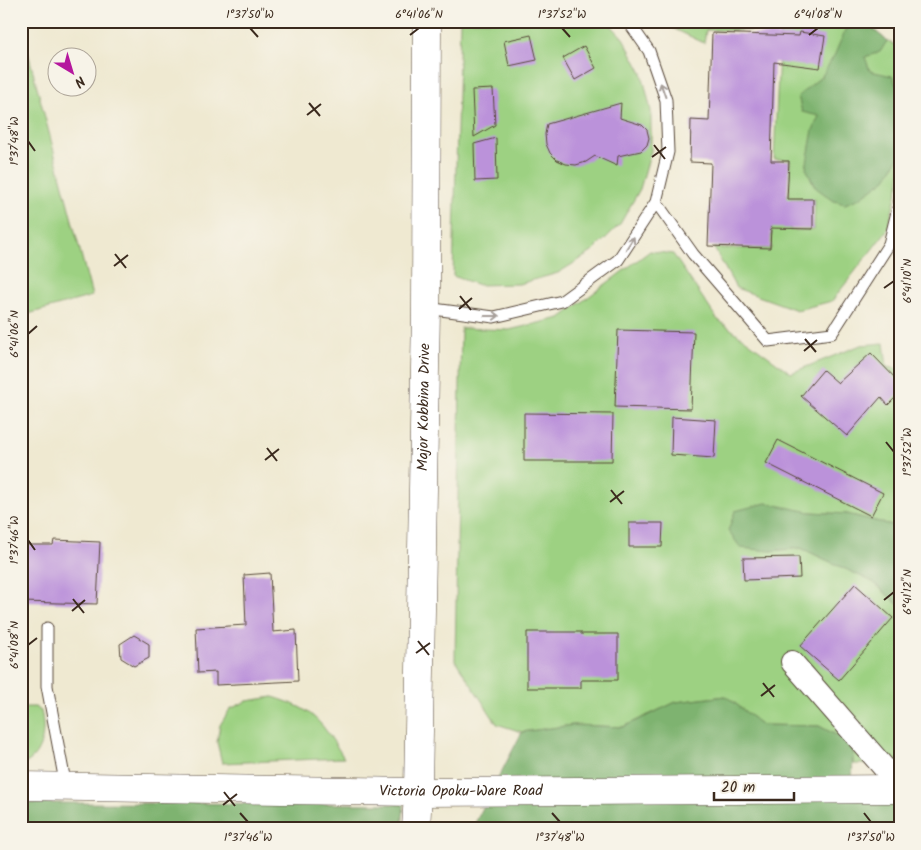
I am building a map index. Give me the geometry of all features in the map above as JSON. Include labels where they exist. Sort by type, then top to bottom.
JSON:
[{"type":"main road","name":"Major Kobbina Drive","points":[[416,829],[426,308],[426,21]]},
{"type":"main road","name":"Victoria Opoku-Ware Road","points":[[21,786],[418,792],[900,788]]},
{"type":"street","points":[[792,662],[900,788]]},
{"type":"lane","points":[[426,308],[494,317],[562,301],[618,260],[656,202],[668,152],[666,100],[649,51],[628,21]]},
{"type":"lane","points":[[656,202],[693,254],[768,341],[832,333],[889,244],[900,200]]},
{"type":"lane","points":[[47,628],[47,686],[66,787]]},
{"type":"green space","points":[[460,21],[607,21],[623,38],[642,73],[651,111],[651,151],[640,189],[620,224],[592,252],[558,273],[519,284],[479,285],[453,276]]},
{"type":"green space","points":[[662,21],[849,21],[871,27],[887,41],[900,47],[900,180],[888,229],[832,301],[797,310],[736,288],[714,248],[771,249],[772,215],[790,216],[790,230],[814,230],[815,199],[791,198],[791,205],[774,194],[789,195],[790,160],[774,159],[780,31],[706,30],[704,43],[668,26]]},
{"type":"green space","points":[[849,21],[871,27],[887,41],[880,52],[865,57],[870,71],[892,76],[900,91],[900,155],[886,179],[860,198],[845,204],[834,201],[815,187],[806,168],[813,130],[819,116],[802,112],[798,96],[822,76],[835,54]]},
{"type":"green space","points":[[21,26],[92,296],[21,316]]},
{"type":"green space","points":[[650,251],[673,254],[717,319],[791,373],[861,345],[884,343],[887,367],[900,369],[900,527],[847,514],[810,512],[770,551],[801,548],[873,582],[900,606],[900,765],[853,764],[853,744],[819,726],[762,725],[726,696],[676,702],[623,727],[573,725],[522,732],[497,724],[455,660],[461,328],[509,330],[560,318]]},
{"type":"green space","points":[[766,503],[810,512],[847,514],[900,527],[900,606],[873,582],[801,548],[770,551],[741,548],[728,531],[735,511]]},
{"type":"green space","points":[[726,696],[762,725],[819,726],[853,744],[852,795],[900,795],[900,829],[472,829],[522,732],[573,725],[623,727],[676,702]]},
{"type":"green space","points":[[273,697],[299,707],[316,719],[323,726],[344,758],[222,763],[217,742],[220,725],[230,709],[247,701]]},
{"type":"green space","points":[[21,707],[35,707],[41,711],[43,726],[39,749],[35,756],[22,765]]},
{"type":"green space","points":[[21,803],[404,804],[402,829],[21,829]]},
{"type":"building","points":[[800,32],[825,36],[820,68],[774,62],[771,161],[789,161],[787,199],[813,199],[813,229],[771,228],[770,248],[708,246],[711,163],[690,162],[691,120],[709,121],[712,33],[799,36]]},
{"type":"building","points":[[531,35],[537,60],[509,66],[504,41]]},
{"type":"building","points":[[584,46],[596,68],[575,80],[563,58]]},
{"type":"building","points":[[493,89],[495,125],[474,137],[472,90]]},
{"type":"building","points":[[621,103],[620,118],[642,125],[647,130],[649,138],[647,145],[641,151],[618,156],[617,166],[595,156],[586,162],[576,165],[566,164],[557,160],[550,153],[546,144],[547,124]]},
{"type":"building","points":[[496,138],[497,180],[475,181],[474,144]]},
{"type":"building","points":[[618,330],[694,332],[691,409],[615,407]]},
{"type":"building","points":[[871,353],[900,383],[900,393],[888,405],[881,397],[847,436],[801,396],[823,370],[838,383]]},
{"type":"building","points":[[524,413],[613,414],[612,461],[524,461]]},
{"type":"building","points":[[672,417],[716,420],[714,458],[671,455]]},
{"type":"building","points":[[778,440],[883,493],[871,516],[766,463]]},
{"type":"building","points":[[629,523],[663,523],[662,547],[629,547]]},
{"type":"building","points":[[54,540],[100,542],[97,604],[21,602],[21,545],[53,545]]},
{"type":"building","points":[[799,557],[800,578],[744,580],[743,558]]},
{"type":"building","points":[[270,573],[273,632],[296,630],[298,681],[216,685],[216,672],[198,673],[196,628],[246,625],[244,575]]},
{"type":"building","points":[[855,584],[893,618],[839,680],[800,646]]},
{"type":"building","points":[[527,632],[618,634],[618,680],[581,680],[581,688],[527,688]]},
{"type":"building","points":[[134,635],[149,644],[149,658],[134,666],[121,658],[120,644]]}]
